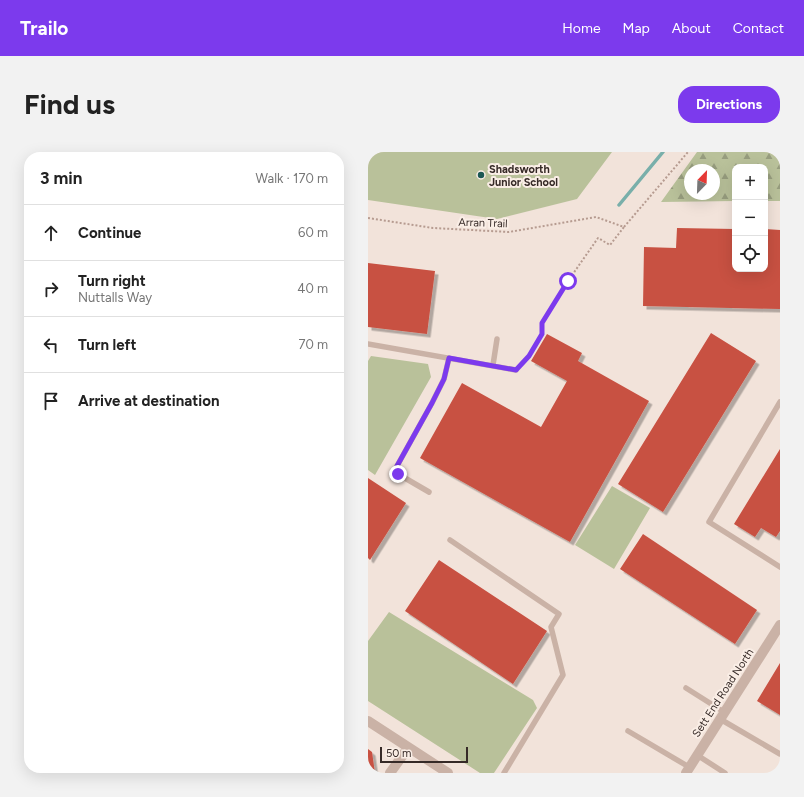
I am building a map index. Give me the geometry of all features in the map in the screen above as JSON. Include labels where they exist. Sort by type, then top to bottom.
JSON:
[{"type":"street","name":"Sett End Road North","points":[[687,770],[780,625]]},
{"type":"street","points":[[368,721],[448,773]]},
{"type":"street","points":[[390,773],[408,748]]},
{"type":"lane","points":[[493,365],[497,340]]},
{"type":"lane","points":[[368,344],[516,370]]},
{"type":"lane","points":[[428,492],[398,474],[397,466],[444,379],[449,358]]},
{"type":"lane","points":[[780,402],[709,522],[780,567]]},
{"type":"lane","points":[[450,540],[559,614],[552,627],[563,674],[504,773]]},
{"type":"lane","points":[[686,688],[722,716],[780,754]]},
{"type":"lane","points":[[628,731],[687,770]]},
{"type":"lane","points":[[697,755],[726,773]]},
{"type":"path","points":[[516,370],[529,356],[542,334],[542,323],[568,281],[598,238],[610,245],[688,152]]},
{"type":"path","name":"Arran Trail","points":[[368,218],[433,228],[509,232],[596,216],[624,227]]},
{"type":"green space","name":"Shadsworth Junior School","points":[[368,152],[612,152],[577,199],[497,219],[368,200]]},
{"type":"green space","points":[[697,152],[780,152],[780,201],[768,201],[768,164],[732,164],[732,201],[661,202],[684,170],[684,200],[720,200],[720,164],[688,164]]},
{"type":"green space","points":[[371,356],[428,364],[431,377],[375,475],[368,470],[368,361]]},
{"type":"green space","points":[[612,486],[650,508],[614,569],[575,545]]},
{"type":"green space","points":[[389,612],[533,700],[537,708],[494,773],[480,773],[368,701],[368,641]]},
{"type":"building","points":[[677,228],[732,229],[732,272],[768,272],[768,229],[780,230],[780,309],[643,306],[644,247],[676,248]]},
{"type":"building","points":[[368,263],[435,271],[427,334],[368,327]]},
{"type":"building","points":[[711,333],[756,361],[663,512],[618,484]]},
{"type":"building","points":[[547,334],[582,353],[578,361],[649,401],[570,542],[420,458],[462,383],[541,427],[567,381],[531,361]]},
{"type":"building","points":[[780,449],[780,531],[776,537],[761,528],[755,537],[734,524]]},
{"type":"building","points":[[368,478],[406,503],[370,560],[368,558]]},
{"type":"building","points":[[643,534],[757,610],[735,644],[620,569]]},
{"type":"building","points":[[439,560],[547,631],[513,684],[405,611]]},
{"type":"building","points":[[780,663],[780,715],[757,701]]},
{"type":"building","points":[[368,749],[372,752],[375,773],[368,773]]},
{"type":"waterway","points":[[619,205],[663,152]]},
{"type":"place","name":"Shadsworth Junior School","points":[[481,175]]},
{"type":"route","points":[[398,474],[397,466],[444,379],[449,358],[516,370],[529,356],[542,334],[542,323],[568,281]]}]
